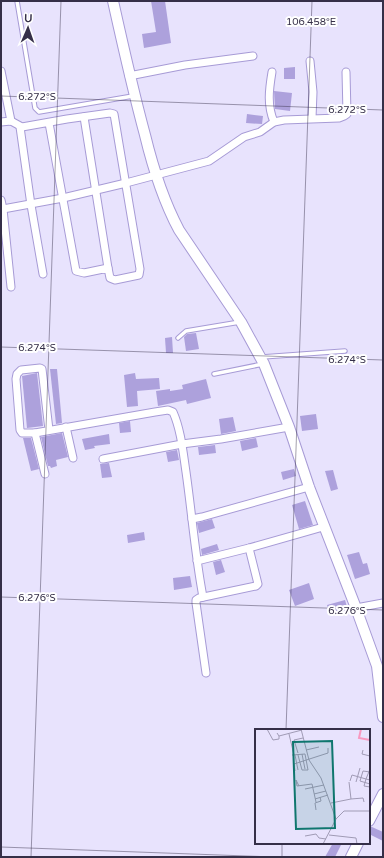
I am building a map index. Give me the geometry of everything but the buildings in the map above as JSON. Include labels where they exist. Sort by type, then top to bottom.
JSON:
[{"type":"street","points":[[113,1],[134,95],[156,176],[170,215],[241,322],[262,360],[289,427],[308,487],[356,608],[377,666],[383,718]]},
{"type":"street","points":[[129,76],[185,65],[253,56]]},
{"type":"street","points":[[310,61],[313,92],[312,118]]},
{"type":"street","points":[[1,71],[11,121]]},
{"type":"street","points":[[272,72],[268,97],[269,112],[274,122]]},
{"type":"street","points":[[2,209],[31,205],[63,198],[156,176],[209,161],[244,137],[260,132],[274,122],[312,118],[339,118],[346,114],[346,72]]},
{"type":"street","points":[[1,122],[11,121],[20,127],[84,116],[114,114],[140,273],[139,275],[115,280],[110,278],[84,116]]},
{"type":"street","points":[[49,123],[76,271],[84,272],[108,268]]},
{"type":"street","points":[[20,127],[31,205],[44,274]]},
{"type":"street","points":[[1,200],[11,287]]},
{"type":"street","points":[[49,430],[43,372],[40,368],[21,370],[17,374],[16,379],[20,430],[25,434],[35,433],[168,410],[173,412],[182,444],[203,597]]},
{"type":"street","points":[[66,427],[73,458]]},
{"type":"street","points":[[103,459],[182,444],[289,427]]},
{"type":"street","points":[[35,433],[45,474]]},
{"type":"street","points":[[192,519],[308,487]]},
{"type":"street","points":[[197,561],[323,527]]},
{"type":"street","points":[[206,673],[196,600],[203,597],[253,587],[258,584],[248,548]]},
{"type":"street","points":[[356,608],[383,603]]},
{"type":"street","points":[[370,818],[383,794]]},
{"type":"street","points":[[351,857],[358,844]]},
{"type":"lane","points":[[17,1],[35,108],[39,112],[46,112],[134,95]]},
{"type":"lane","points":[[178,338],[186,331],[241,322]]},
{"type":"lane","points":[[214,374],[262,360],[345,351]]}]
